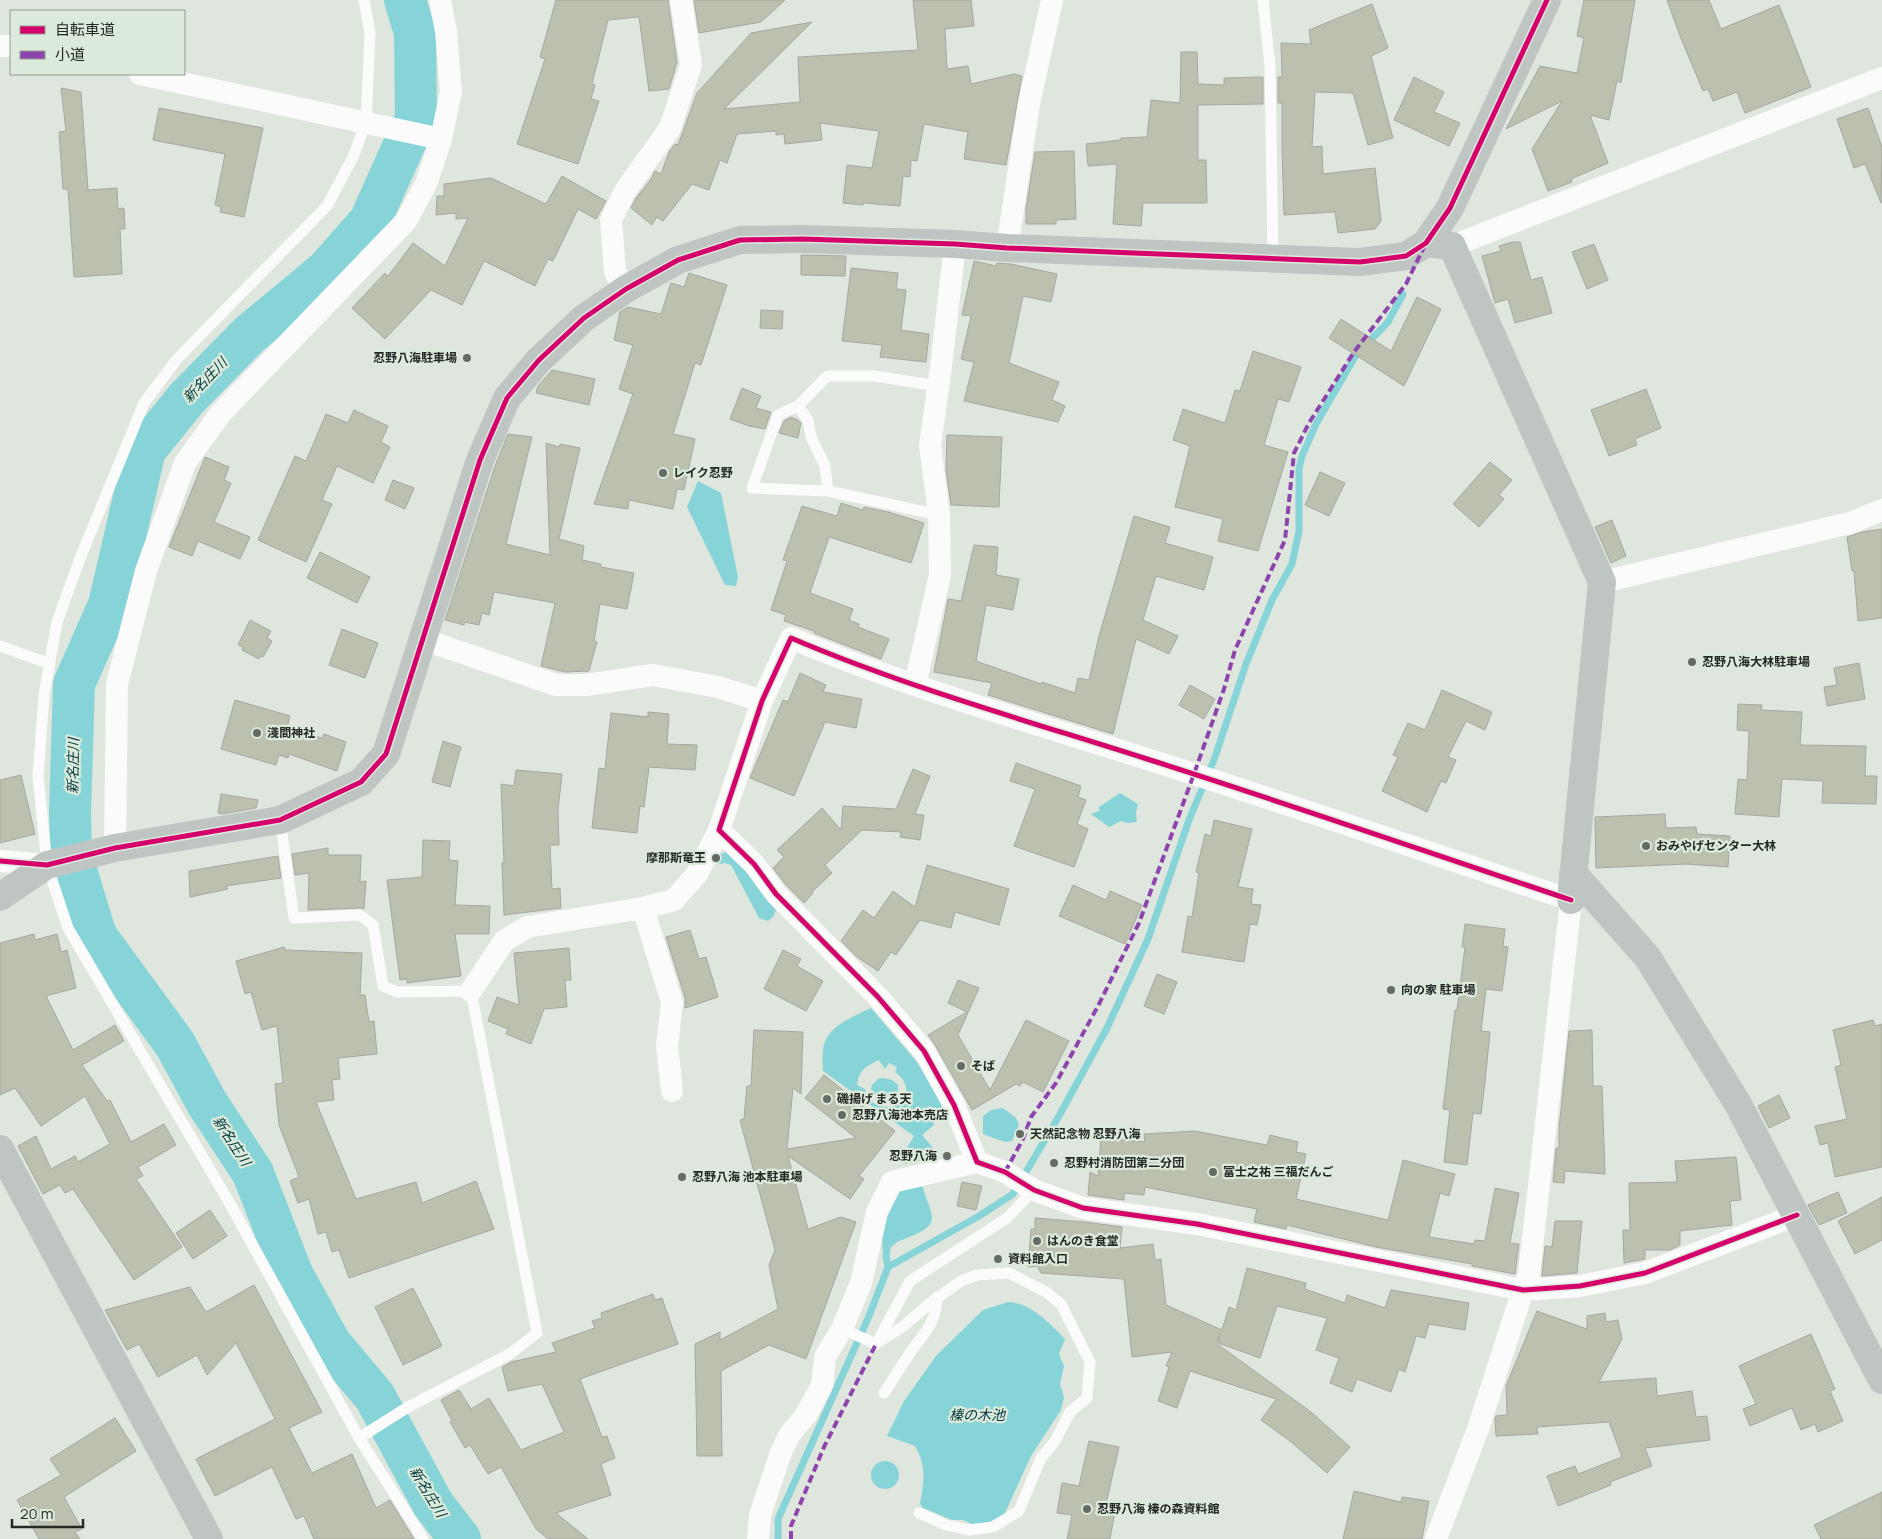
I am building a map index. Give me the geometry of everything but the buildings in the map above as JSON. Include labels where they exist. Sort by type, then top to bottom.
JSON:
[{"type":"street","points":[[115,848],[117,684],[146,571],[185,463],[221,413],[406,221],[426,184],[450,92],[446,31],[440,0]]},
{"type":"street","points":[[626,289],[615,272],[612,220],[625,192],[670,128],[691,65],[681,0]]},
{"type":"street","points":[[1007,248],[1029,104],[1052,0]]},
{"type":"street","points":[[1436,1539],[1478,1429],[1528,1274],[1571,900],[1602,582],[1439,244],[1450,208],[1547,0]]},
{"type":"street","points":[[145,75],[437,138]]},
{"type":"street","points":[[0,897],[47,866],[115,848],[280,820],[362,782],[386,754],[480,460],[508,398],[539,360],[584,318],[626,289],[678,260],[740,240],[802,239],[955,244],[1273,260],[1360,262],[1406,256],[1882,78]]},
{"type":"street","points":[[915,685],[940,574],[939,515],[930,445],[955,244]]},
{"type":"street","points":[[1602,582],[1850,523],[1882,510]]},
{"type":"street","points":[[471,991],[504,941],[527,926],[643,908],[674,900],[697,874],[719,830],[762,701],[791,638],[831,655],[915,685],[1194,774],[1409,853],[1571,900]]},
{"type":"street","points":[[422,639],[556,685],[586,685],[653,676],[718,687],[762,701]]},
{"type":"street","points":[[719,830],[754,864],[776,894],[878,997],[924,1051],[954,1106],[976,1162]]},
{"type":"street","points":[[0,861],[47,866]]},
{"type":"street","points":[[1573,873],[1648,958],[1738,1104],[1881,1378]]},
{"type":"street","points":[[643,908],[672,1002],[667,1046],[672,1092]]},
{"type":"street","points":[[0,1149],[209,1539]]},
{"type":"street","points":[[758,1539],[760,1515],[781,1452],[790,1434],[806,1416],[822,1385],[826,1358],[843,1329],[861,1283],[877,1212],[892,1182],[976,1162],[1005,1172],[1027,1186],[1083,1208],[1197,1224],[1523,1290],[1580,1286],[1645,1273],[1797,1215]]},
{"type":"lane","points":[[364,0],[370,33],[367,123],[353,157],[327,206],[177,359],[144,403],[81,556],[57,622],[44,695],[38,776],[47,866],[68,928],[229,1202],[359,1438],[423,1539]]},
{"type":"lane","points":[[1263,0],[1270,66],[1273,260]]},
{"type":"lane","points":[[938,386],[875,376],[828,376],[798,406],[778,415],[752,488],[828,491],[939,515]]},
{"type":"lane","points":[[798,406],[808,420],[811,437],[826,466],[828,491]]},
{"type":"lane","points":[[0,646],[50,664]]},
{"type":"lane","points":[[280,820],[294,918],[360,915],[373,925],[384,986],[397,992],[471,991],[537,1333],[510,1354],[408,1407],[359,1438]]},
{"type":"lane","points":[[876,1344],[910,1281],[1007,1218],[1027,1186]]},
{"type":"lane","points":[[876,1344],[905,1325],[960,1280],[977,1275],[1009,1272],[1046,1292],[1061,1304],[1090,1362],[1087,1398],[1070,1412],[1055,1441],[1041,1458],[1019,1511],[993,1527],[969,1530],[946,1524],[919,1513]]},
{"type":"lane","points":[[884,1393],[909,1354],[929,1328],[936,1312],[937,1297]]},
{"type":"lane","points":[[843,1329],[876,1344]]},
{"type":"water","points":[[698,481],[721,493],[738,577],[736,586],[725,585],[687,507]]},
{"type":"water","points":[[1120,793],[1138,804],[1137,822],[1128,823],[1121,821],[1109,827],[1091,814],[1099,811],[1099,807]]},
{"type":"water","points":[[725,852],[733,854],[776,910],[773,917],[768,921],[759,918],[731,865],[717,862],[718,856]]},
{"type":"water","points":[[871,1008],[922,1068],[943,1106],[938,1116],[933,1120],[934,1125],[922,1135],[935,1150],[931,1160],[926,1159],[905,1164],[907,1148],[914,1136],[823,1071],[823,1051],[828,1035],[848,1019]],"holes":[[[879,1060],[885,1069],[889,1063],[897,1067],[895,1072],[901,1077],[906,1088],[904,1099],[894,1106],[877,1105],[868,1100],[865,1089],[857,1085],[861,1072],[870,1064]]]},
{"type":"water","points":[[878,1079],[892,1080],[898,1085],[898,1092],[893,1098],[880,1098],[871,1089]]},
{"type":"water","points":[[1003,1108],[1016,1118],[1019,1125],[1012,1141],[1005,1142],[983,1134],[983,1116],[991,1110]]},
{"type":"water","points":[[918,1183],[923,1187],[932,1217],[931,1222],[928,1227],[896,1243],[883,1252],[883,1229],[895,1193]]},
{"type":"water","name":"榛の木池","points":[[1008,1302],[1016,1303],[1032,1310],[1065,1339],[1059,1354],[1064,1366],[1060,1384],[1064,1397],[1061,1410],[1031,1456],[1004,1515],[987,1523],[972,1524],[963,1520],[952,1520],[923,1508],[920,1504],[924,1474],[915,1446],[887,1436],[904,1401],[936,1356],[983,1310]]},
{"type":"water","points":[[885,1461],[895,1465],[899,1475],[895,1485],[885,1489],[875,1485],[871,1475],[875,1465]]},
{"type":"waterway","name":"新名庄川","points":[[405,0],[415,33],[416,118],[370,221],[326,271],[250,334],[187,398],[145,450],[109,605],[74,684],[70,812],[71,854],[96,936],[175,1044],[207,1103],[253,1173],[292,1274],[330,1343],[375,1397],[433,1504],[460,1539]]},
{"type":"waterway","points":[[778,1539],[778,1519],[869,1316],[888,1267],[979,1216],[1013,1194],[1059,1116],[1107,1028],[1148,939],[1189,820],[1214,760],[1246,664],[1272,600],[1292,564],[1299,531],[1299,469],[1302,456],[1316,424],[1356,355],[1388,322],[1403,294]]},
{"type":"waterway","points":[[888,1243],[886,1256],[888,1267]]},
{"type":"marked path","points":[[1005,1172],[1023,1139],[1031,1117],[1056,1083],[1098,1006],[1139,923],[1224,689],[1235,650],[1285,540],[1294,453],[1309,423],[1354,352],[1406,284],[1425,245]]},
{"type":"marked path","points":[[791,1539],[791,1526],[824,1447],[876,1344]]},
{"type":"cycle path","points":[[0,861],[47,865],[115,848],[280,820],[361,782],[386,754],[480,460],[507,398],[539,360],[584,318],[626,289],[678,260],[740,240],[802,239],[1360,262],[1406,256],[1426,243],[1450,208],[1547,0]]},
{"type":"cycle path","points":[[1571,900],[1253,793],[967,703],[834,656],[791,638],[762,701],[719,830],[754,864],[776,894],[878,997],[924,1051],[954,1105],[977,1162],[1005,1172],[1034,1190],[1083,1208],[1197,1224],[1523,1290],[1580,1286],[1645,1273],[1797,1215]]},
{"type":"place","name":"忍野八海駐車場","points":[[467,358]]},
{"type":"place","name":"レイク忍野","points":[[663,473]]},
{"type":"place","name":"忍野八海大林駐車場","points":[[1692,662]]},
{"type":"place","name":"淺間神社","points":[[257,733]]},
{"type":"place","name":"おみやげセンター大林","points":[[1646,846]]},
{"type":"place","name":"摩那斯竜王","points":[[716,858]]},
{"type":"place","name":"向の家 駐車場","points":[[1391,990]]},
{"type":"place","name":"そば","points":[[961,1066]]},
{"type":"place","name":"磯揚げ まる天","points":[[827,1099]]},
{"type":"place","name":"忍野八海池本売店","points":[[842,1115]]},
{"type":"place","name":"天然記念物 忍野八海","points":[[1020,1134]]},
{"type":"place","name":"忍野八海","points":[[947,1156]]},
{"type":"place","name":"忍野村消防団第二分団","points":[[1054,1163]]},
{"type":"place","name":"富士之祐 三福だんご","points":[[1213,1172]]},
{"type":"place","name":"忍野八海 池本駐車場","points":[[682,1177]]},
{"type":"place","name":"はんのき食堂","points":[[1037,1241]]},
{"type":"place","name":"資料館入口","points":[[998,1259]]},
{"type":"place","name":"忍野八海 榛の森資料館","points":[[1087,1509]]}]
